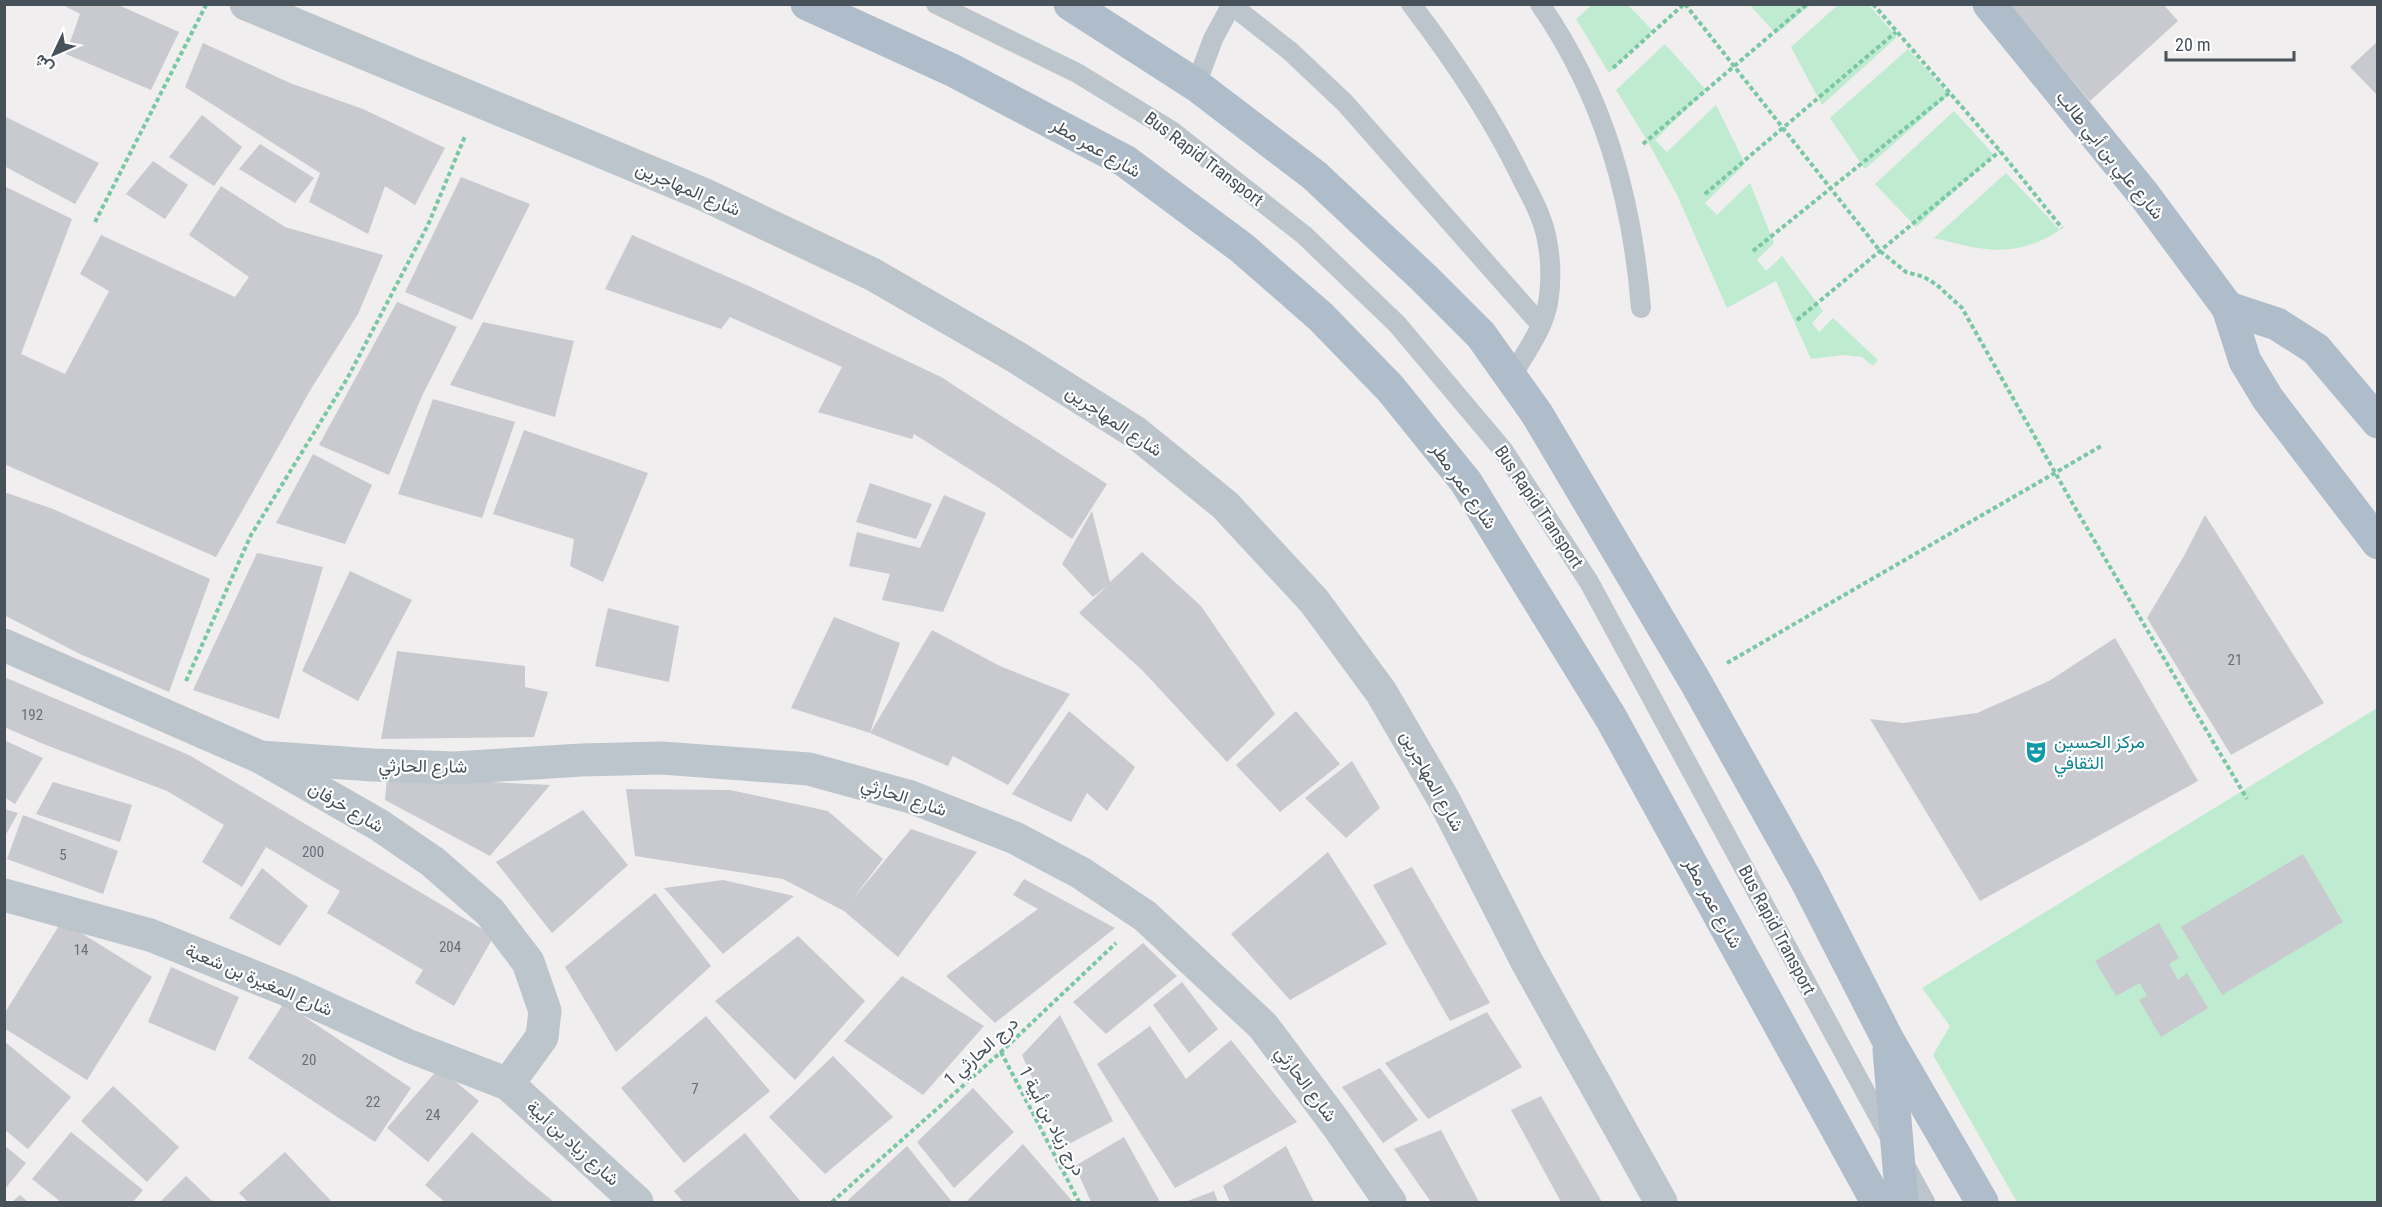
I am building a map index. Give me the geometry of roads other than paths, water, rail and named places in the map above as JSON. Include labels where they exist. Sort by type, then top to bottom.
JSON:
[{"type":"main road","name":"شارع عمر مطر","points":[[807,4],[952,70],[1125,161],[1242,248],[1321,317],[1390,388],[1466,482],[1611,718],[1877,1203]]},
{"type":"main road","points":[[1070,4],[1196,85],[1314,175],[1371,226],[1481,335],[1544,424],[1695,681],[1805,878],[1888,1040],[1982,1203]]},
{"type":"main road","name":"شارع علي بن أبي طالب","points":[[1989,4],[2145,196],[2228,308],[2245,361],[2268,399],[2378,543]]},
{"type":"main road","points":[[2228,308],[2277,324],[2316,349],[2376,414]]},
{"type":"main road","points":[[1888,1040],[1902,1203]]},
{"type":"street","name":"شارع المهاجرين","points":[[246,4],[703,194],[872,274],[1016,357],[1136,432],[1225,506],[1314,601],[1381,692],[1444,800],[1527,962],[1661,1203]]},
{"type":"street","name":"شارع خرفان","points":[[4,645],[260,757],[379,825],[433,862],[490,912],[516,944],[528,962],[545,1011],[542,1037],[508,1084]]},
{"type":"street","name":"شارع الحارثي","points":[[260,757],[454,768],[581,760],[662,758],[809,769],[911,797],[1016,838],[1081,873],[1145,916],[1263,1026],[1337,1125],[1390,1203]]},
{"type":"street","name":"شارع المغيرة بن شعبة","points":[[4,895],[150,935],[287,990],[409,1046],[508,1084]]},
{"type":"street","name":"شارع زياد بن أبية","points":[[508,1084],[637,1203]]},
{"type":"lane","name":"Bus Rapid Transport","points":[[936,4],[1077,73],[1172,131],[1304,235],[1397,324],[1503,450],[1589,582],[1925,1203]]},
{"type":"lane","points":[[1411,4],[1447,51],[1479,100],[1511,155],[1539,213],[1550,255],[1551,278],[1548,305],[1541,325],[1512,376]]},
{"type":"lane","points":[[1540,4],[1589,89],[1618,166],[1634,241],[1641,308]]},
{"type":"lane","points":[[1196,85],[1213,39],[1231,5],[1290,51],[1346,103],[1541,325]]},
{"type":"place","name":"مركز الحسين الثقافي","points":[[2036,752]]}]
